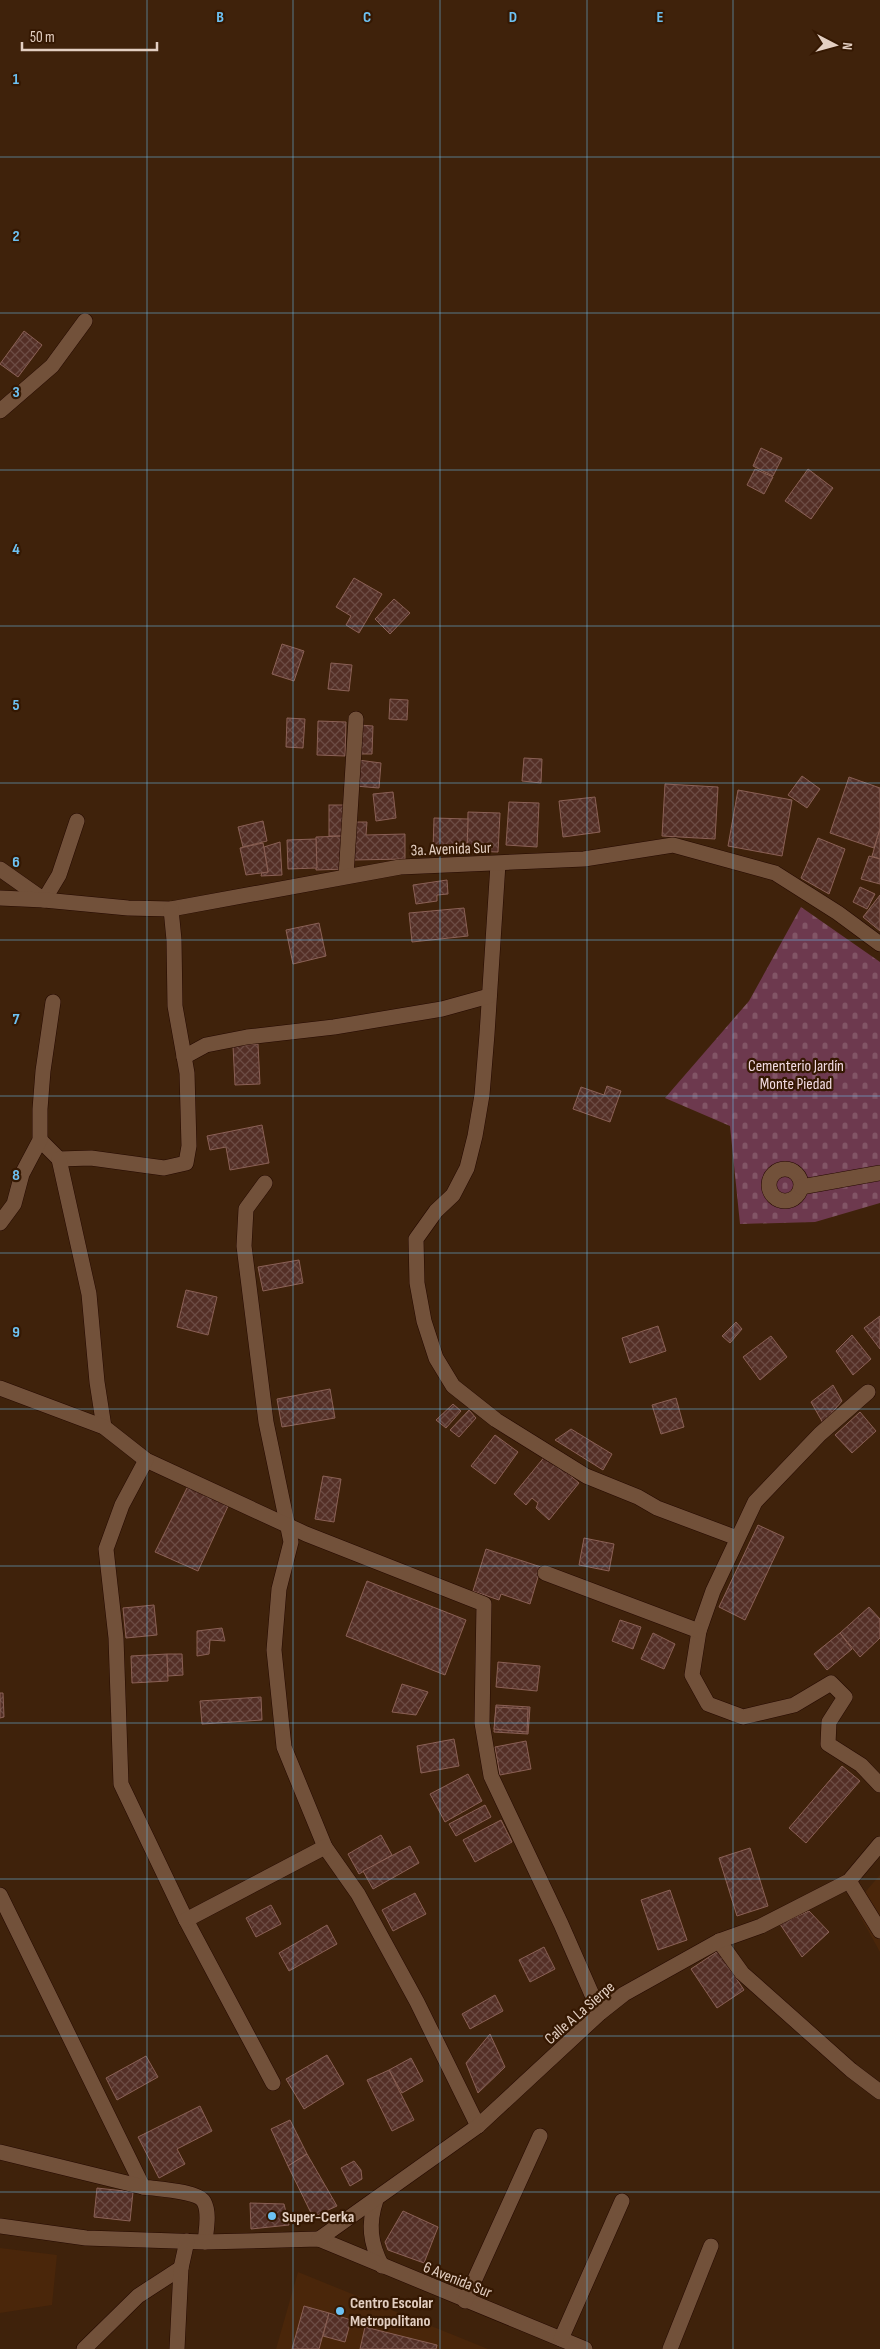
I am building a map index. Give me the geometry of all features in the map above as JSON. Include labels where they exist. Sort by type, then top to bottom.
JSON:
[{"type":"street","points":[[0,411],[52,366],[85,321]]},
{"type":"street","points":[[346,876],[356,719]]},
{"type":"street","points":[[0,870],[44,900],[59,875],[77,821]]},
{"type":"street","name":"3a. Avenida Sur","points":[[0,898],[128,908],[170,909],[400,867],[584,859],[673,845],[775,873],[838,913],[880,944]]},
{"type":"street","points":[[498,864],[482,1095],[475,1136],[467,1168],[453,1196],[436,1210],[416,1239],[417,1284],[424,1321],[436,1358],[453,1386],[460,1392],[496,1420],[586,1476],[638,1497],[657,1508],[737,1538]]},
{"type":"street","points":[[59,1158],[91,1158],[164,1168],[186,1163],[189,1146],[187,1073],[175,1006],[174,940],[170,909]]},
{"type":"street","points":[[184,1057],[206,1045],[247,1037],[334,1027],[432,1011],[489,996]]},
{"type":"street","points":[[0,1223],[14,1204],[22,1174],[40,1140],[42,1081],[52,1002]]},
{"type":"street","points":[[40,1140],[59,1158],[89,1294],[97,1382],[104,1427]]},
{"type":"street","points":[[801,1187],[880,1173]]},
{"type":"street","points":[[265,1183],[246,1209],[244,1246],[266,1422],[289,1525],[291,1542],[279,1589],[274,1650],[284,1747],[325,1847],[358,1894],[417,2002],[478,2126]]},
{"type":"street","points":[[0,1388],[104,1427],[146,1460],[306,1534],[484,1604],[482,1723],[491,1776],[561,1924],[600,2013]]},
{"type":"street","points":[[868,1392],[820,1434],[755,1502],[713,1591],[699,1631],[692,1675],[708,1704],[743,1717],[794,1705],[831,1683],[845,1697],[828,1722],[828,1744],[861,1765],[880,1785]]},
{"type":"street","points":[[146,1460],[122,1505],[106,1549],[116,1638],[121,1784],[186,1920],[273,2083]]},
{"type":"street","points":[[545,1573],[699,1631]]},
{"type":"street","name":"Calle A La Sierpe","points":[[319,2239],[478,2126],[600,2013],[624,1994],[719,1941],[761,1926],[849,1881],[880,1844]]},
{"type":"street","points":[[186,1920],[325,1847]]},
{"type":"street","points":[[849,1881],[880,1932]]},
{"type":"street","points":[[0,1895],[144,2187]]},
{"type":"street","points":[[719,1941],[742,1973],[851,2070],[880,2092]]},
{"type":"street","points":[[465,2301],[540,2136]]},
{"type":"street","points":[[0,2152],[144,2187],[198,2196],[204,2203],[207,2213],[205,2242]]},
{"type":"street","points":[[376,2200],[371,2216],[370,2234],[374,2250],[382,2266]]},
{"type":"street","points":[[560,2339],[622,2201]]},
{"type":"street","points":[[0,2226],[86,2238],[205,2242],[319,2239]]},
{"type":"street","name":"6 Avenida Sur","points":[[319,2239],[465,2301],[585,2349]]},
{"type":"street","points":[[177,2349],[181,2268],[187,2241]]},
{"type":"street","points":[[670,2349],[711,2246]]},
{"type":"street","points":[[84,2349],[138,2296],[181,2268]]},
{"type":"shaded area","points":[[880,1875],[880,1952],[854,1905]]},
{"type":"shaded area","points":[[0,2248],[57,2255],[52,2305],[0,2313]]},
{"type":"shaded area","name":"Centro Escolar Metropolitano","points":[[298,2272],[488,2349],[276,2349]]},
{"type":"green space","name":"Cementerio Jardín Monte Piedad","points":[[801,907],[880,962],[880,1203],[815,1222],[740,1224],[730,1126],[665,1098],[749,1001]]},
{"type":"building","points":[[24,331],[42,345],[18,377],[0,364]]},
{"type":"building","points":[[761,448],[782,458],[773,476],[753,466]]},
{"type":"building","points":[[755,469],[773,477],[764,494],[747,485]]},
{"type":"building","points":[[808,469],[833,488],[811,519],[785,501]]},
{"type":"building","points":[[354,578],[382,594],[359,633],[346,625],[351,616],[336,607]]},
{"type":"building","points":[[394,599],[410,613],[390,634],[375,619]]},
{"type":"building","points":[[282,644],[304,651],[294,681],[272,674]]},
{"type":"building","points":[[331,663],[352,665],[349,691],[328,689]]},
{"type":"building","points":[[390,699],[408,700],[407,720],[389,719]]},
{"type":"building","points":[[287,718],[305,719],[303,748],[286,747]]},
{"type":"building","points":[[318,721],[346,722],[345,756],[317,755]]},
{"type":"building","points":[[359,725],[373,726],[372,754],[357,754]]},
{"type":"building","points":[[524,758],[542,759],[541,783],[522,781]]},
{"type":"building","points":[[358,760],[381,763],[379,788],[355,786]]},
{"type":"building","points":[[802,776],[820,789],[807,808],[788,795]]},
{"type":"building","points":[[849,777],[880,788],[880,829],[874,848],[830,833]]},
{"type":"building","points":[[665,784],[718,787],[715,839],[662,836]]},
{"type":"building","points":[[738,790],[792,800],[782,856],[728,846]]},
{"type":"building","points":[[393,792],[396,818],[376,821],[373,794]]},
{"type":"building","points":[[595,797],[600,832],[563,837],[559,801]]},
{"type":"building","points":[[509,802],[539,803],[537,847],[506,845]]},
{"type":"building","points":[[329,805],[345,805],[345,836],[329,836]]},
{"type":"building","points":[[468,812],[500,813],[498,852],[467,851]]},
{"type":"building","points":[[434,818],[468,819],[467,851],[433,850]]},
{"type":"building","points":[[263,821],[267,841],[243,847],[238,827]]},
{"type":"building","points":[[353,822],[367,822],[366,835],[405,834],[405,859],[353,860]]},
{"type":"building","points":[[880,829],[880,859],[872,856]]},
{"type":"building","points":[[345,836],[346,869],[316,870],[316,837]]},
{"type":"building","points":[[818,838],[845,849],[829,894],[801,878]]},
{"type":"building","points":[[316,839],[317,868],[288,869],[287,840]]},
{"type":"building","points":[[280,842],[282,875],[261,876],[262,872],[268,872],[264,847]]},
{"type":"building","points":[[263,843],[268,872],[246,875],[240,848]]},
{"type":"building","points":[[869,856],[880,859],[880,884],[861,879]]},
{"type":"building","points":[[447,880],[448,894],[437,895],[437,901],[416,904],[413,885]]},
{"type":"building","points":[[860,887],[875,894],[867,909],[853,902]]},
{"type":"building","points":[[880,895],[880,931],[863,917]]},
{"type":"building","points":[[464,908],[468,936],[412,942],[409,913]]},
{"type":"building","points":[[319,923],[326,956],[293,964],[286,930]]},
{"type":"building","points":[[258,1044],[260,1084],[235,1085],[233,1046]]},
{"type":"building","points":[[607,1086],[621,1091],[610,1122],[573,1109],[581,1087],[604,1095]]},
{"type":"building","points":[[262,1125],[269,1163],[230,1170],[226,1147],[210,1150],[207,1136]]},
{"type":"building","points":[[299,1260],[303,1283],[263,1291],[258,1267]]},
{"type":"building","points":[[186,1290],[217,1297],[208,1335],[177,1327]]},
{"type":"building","points":[[880,1316],[880,1349],[864,1328]]},
{"type":"building","points":[[736,1322],[742,1329],[730,1343],[722,1336]]},
{"type":"building","points":[[658,1326],[666,1351],[630,1363],[622,1338]]},
{"type":"building","points":[[852,1335],[871,1359],[853,1375],[836,1351]]},
{"type":"building","points":[[771,1336],[787,1357],[760,1380],[743,1357]]},
{"type":"building","points":[[833,1385],[842,1401],[823,1423],[811,1402]]},
{"type":"building","points":[[330,1389],[335,1418],[282,1427],[277,1399]]},
{"type":"building","points":[[676,1398],[684,1427],[661,1434],[652,1405]]},
{"type":"building","points":[[453,1404],[461,1411],[446,1428],[436,1420]]},
{"type":"building","points":[[469,1410],[476,1418],[459,1437],[450,1430]]},
{"type":"building","points":[[860,1412],[876,1431],[852,1453],[835,1435]]},
{"type":"building","points":[[571,1429],[612,1454],[603,1470],[555,1440]]},
{"type":"building","points":[[495,1435],[518,1452],[495,1484],[471,1466]]},
{"type":"building","points":[[546,1455],[579,1483],[549,1520],[536,1508],[538,1503],[532,1498],[526,1505],[514,1494]]},
{"type":"building","points":[[323,1476],[341,1479],[334,1522],[315,1519]]},
{"type":"building","points":[[188,1486],[229,1504],[198,1571],[155,1552]]},
{"type":"building","points":[[758,1525],[784,1537],[745,1620],[719,1607]]},
{"type":"building","points":[[584,1538],[614,1544],[609,1571],[579,1565]]},
{"type":"building","points":[[486,1549],[541,1567],[530,1604],[501,1594],[499,1600],[473,1591]]},
{"type":"building","points":[[367,1581],[466,1620],[445,1675],[346,1636]]},
{"type":"building","points":[[154,1605],[157,1635],[126,1638],[123,1608]]},
{"type":"building","points":[[869,1607],[880,1619],[880,1638],[860,1657],[840,1633]]},
{"type":"building","points":[[620,1620],[641,1627],[633,1649],[612,1641]]},
{"type":"building","points":[[222,1628],[225,1641],[210,1640],[209,1654],[197,1656],[197,1631]]},
{"type":"building","points":[[653,1633],[675,1644],[664,1669],[641,1659]]},
{"type":"building","points":[[840,1633],[852,1649],[827,1670],[814,1654]]},
{"type":"building","points":[[167,1654],[168,1681],[132,1683],[131,1656]]},
{"type":"building","points":[[167,1654],[182,1654],[183,1675],[168,1676]]},
{"type":"building","points":[[498,1662],[540,1666],[537,1691],[496,1687]]},
{"type":"building","points":[[402,1684],[428,1692],[416,1715],[392,1712]]},
{"type":"building","points":[[0,1693],[3,1693],[4,1717],[0,1718]]},
{"type":"building","points":[[261,1697],[262,1720],[202,1724],[200,1701]]},
{"type":"building","points":[[496,1705],[530,1707],[528,1734],[494,1732]]},
{"type":"building","points":[[496,1707],[528,1709],[527,1732],[494,1729]]},
{"type":"building","points":[[454,1739],[459,1766],[421,1773],[417,1746]]},
{"type":"building","points":[[526,1741],[531,1769],[500,1775],[495,1747]]},
{"type":"building","points":[[842,1766],[860,1781],[806,1843],[789,1828]]},
{"type":"building","points":[[468,1774],[482,1801],[445,1822],[430,1794]]},
{"type":"building","points":[[485,1805],[491,1817],[456,1836],[449,1824]]},
{"type":"building","points":[[501,1820],[512,1842],[475,1862],[463,1840]]},
{"type":"building","points":[[381,1835],[392,1855],[359,1874],[348,1854]]},
{"type":"building","points":[[410,1846],[419,1863],[373,1889],[363,1871]]},
{"type":"building","points":[[750,1848],[768,1906],[737,1916],[719,1858]]},
{"type":"building","points":[[670,1890],[687,1940],[658,1950],[641,1900]]},
{"type":"building","points":[[415,1893],[426,1914],[393,1931],[382,1910]]},
{"type":"building","points":[[271,1905],[281,1924],[256,1937],[246,1918]]},
{"type":"building","points":[[809,1911],[829,1932],[802,1957],[780,1924]]},
{"type":"building","points":[[327,1925],[337,1944],[289,1971],[279,1953]]},
{"type":"building","points":[[544,1947],[555,1969],[530,1982],[519,1960]]},
{"type":"building","points":[[718,1951],[744,1990],[717,2008],[691,1969]]},
{"type":"building","points":[[495,1995],[503,2011],[470,2029],[462,2014]]},
{"type":"building","points":[[490,2034],[505,2067],[478,2093],[466,2063]]},
{"type":"building","points":[[327,2055],[344,2084],[304,2109],[286,2079]]},
{"type":"building","points":[[146,2056],[158,2077],[117,2100],[106,2078]]},
{"type":"building","points":[[411,2058],[423,2081],[402,2093],[389,2070]]},
{"type":"building","points":[[389,2070],[414,2120],[392,2131],[367,2080]]},
{"type":"building","points":[[200,2106],[212,2131],[177,2149],[185,2164],[159,2178],[138,2137]]},
{"type":"building","points":[[290,2120],[307,2154],[288,2166],[271,2129]]},
{"type":"building","points":[[307,2154],[337,2206],[313,2217],[288,2166]]},
{"type":"building","points":[[354,2161],[361,2170],[362,2179],[350,2186],[341,2168]]},
{"type":"building","points":[[97,2188],[133,2192],[130,2221],[94,2217]]},
{"type":"building","points":[[250,2203],[284,2204],[289,2225],[251,2229]]},
{"type":"building","points":[[403,2211],[438,2227],[424,2263],[388,2250],[385,2242]]},
{"type":"building","points":[[304,2306],[329,2313],[319,2349],[292,2349]]},
{"type":"building","points":[[329,2313],[351,2320],[345,2342],[323,2336]]},
{"type":"building","points":[[365,2327],[437,2345],[436,2349],[360,2349]]},
{"type":"place","name":"Super-Cerka","points":[[272,2216]]},
{"type":"place","name":"Centro Escolar Metropolitano","points":[[340,2311]]}]
